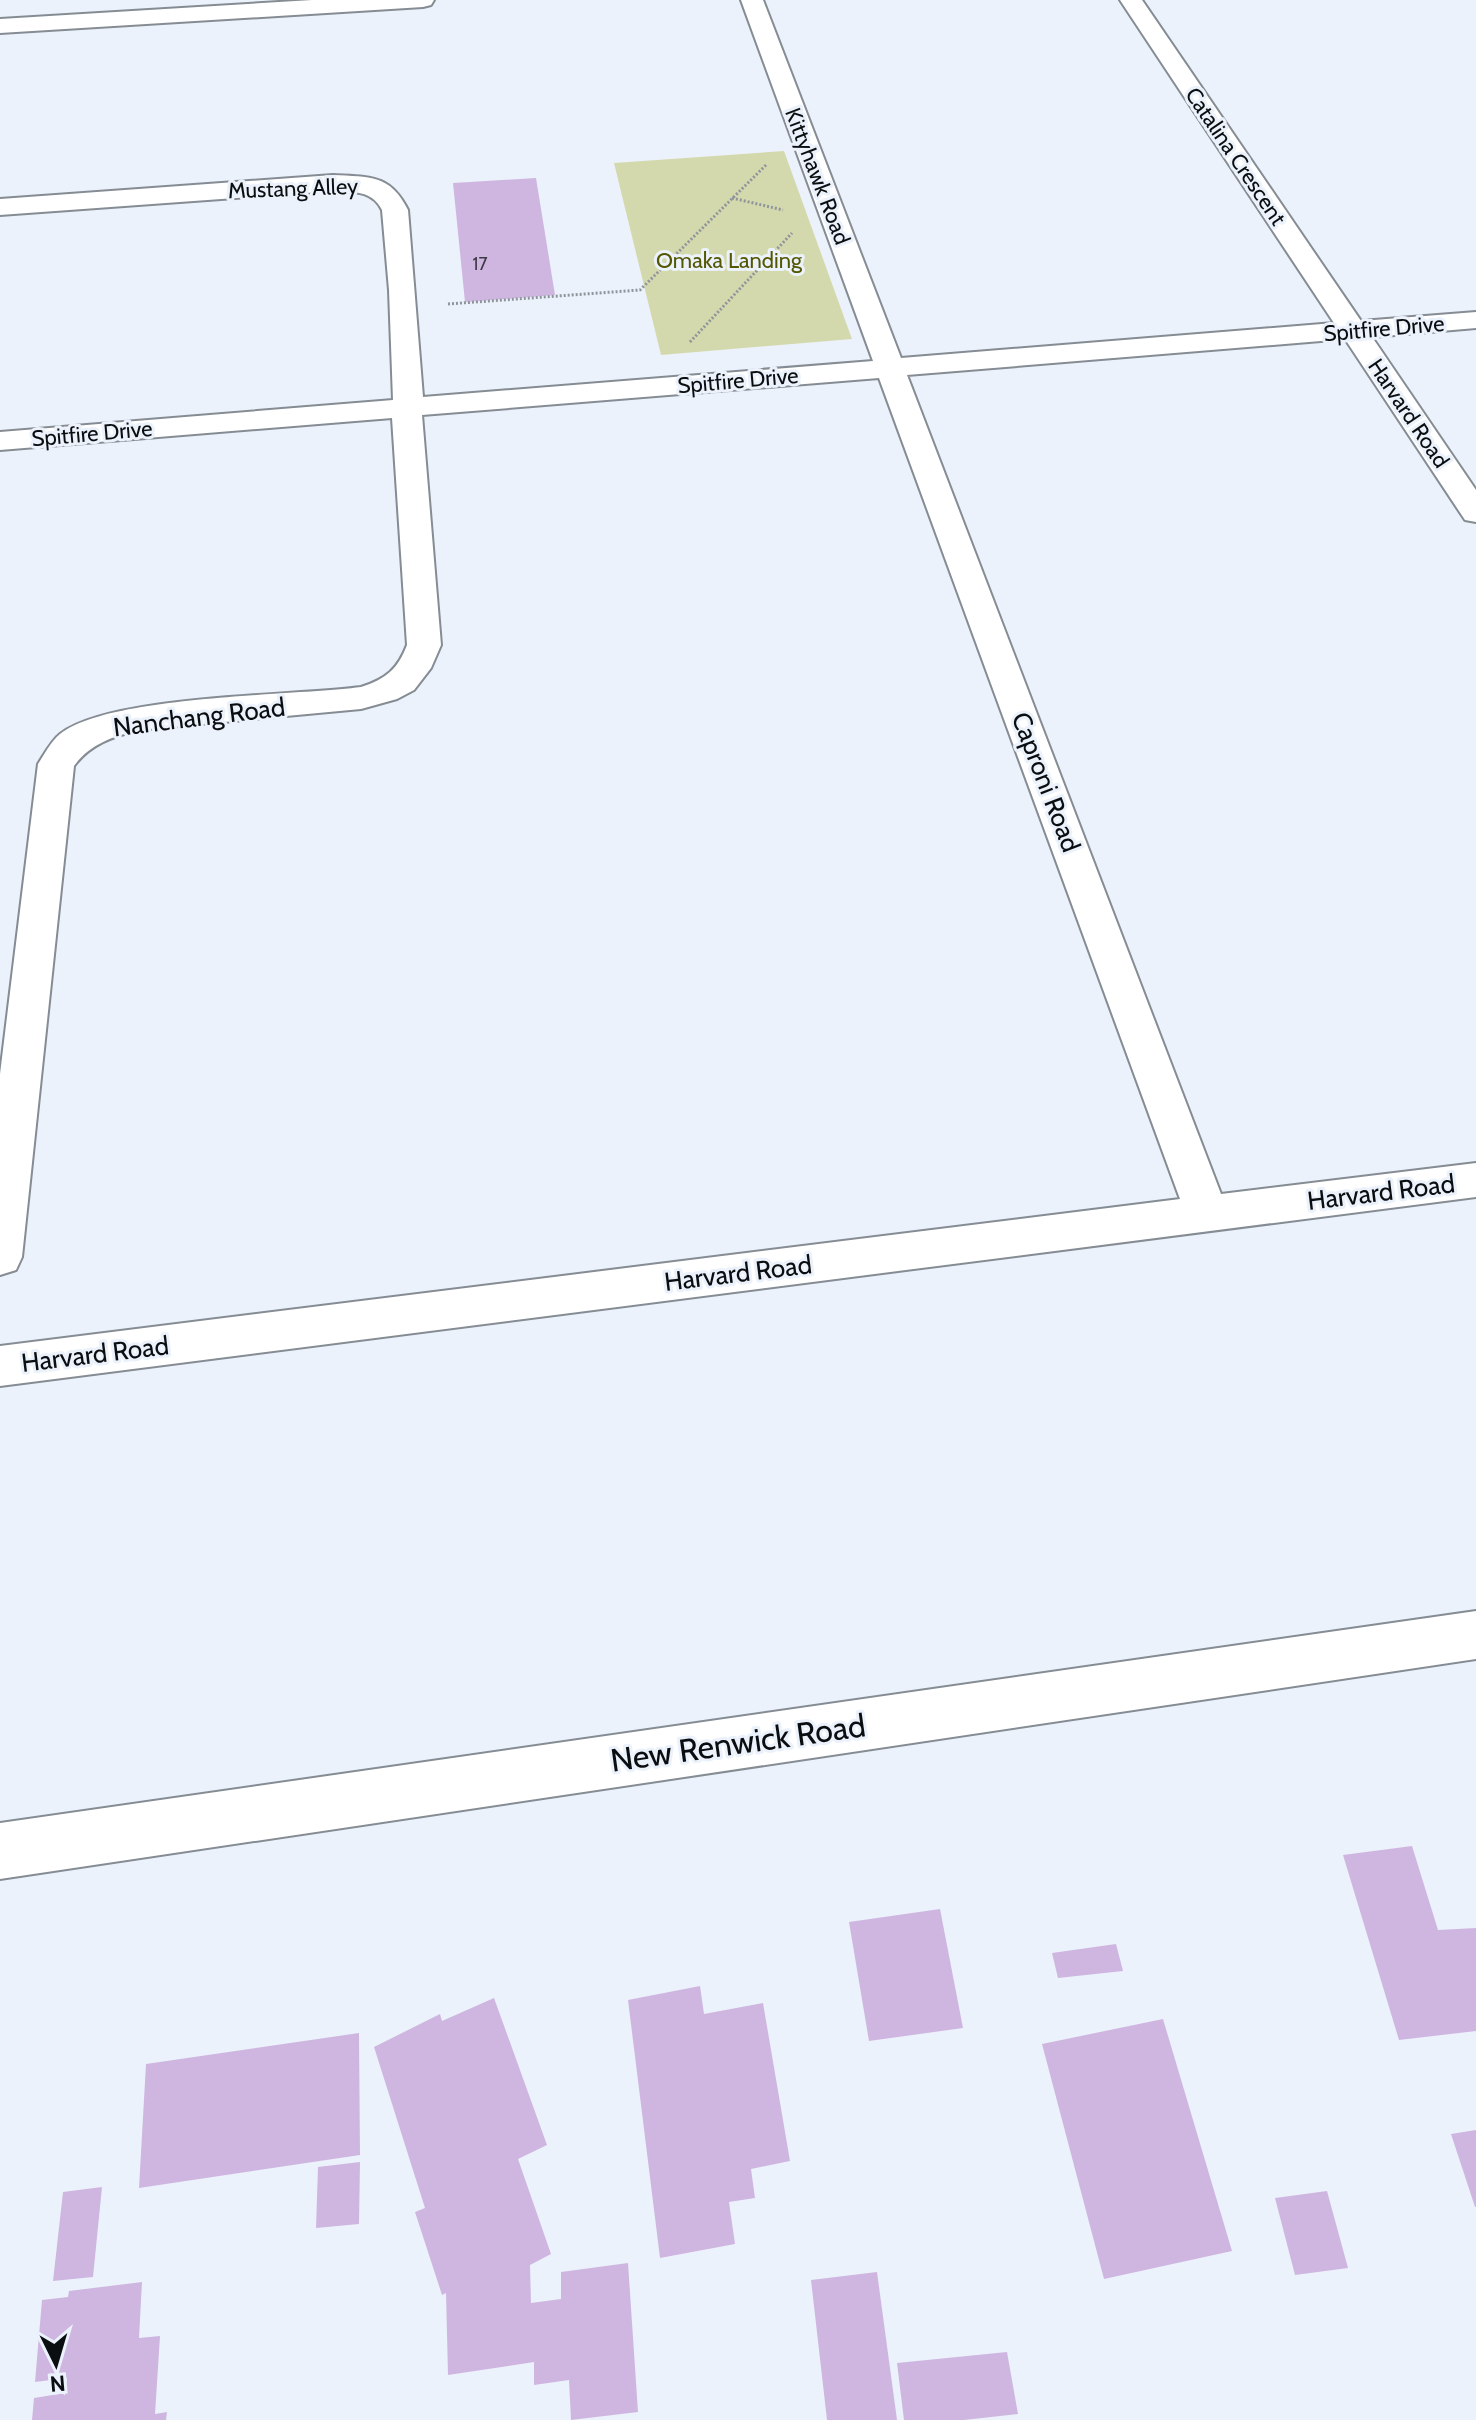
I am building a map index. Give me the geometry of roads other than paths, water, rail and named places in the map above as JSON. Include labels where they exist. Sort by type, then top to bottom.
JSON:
[{"type":"street","points":[[0,26],[423,0]]},
{"type":"street","name":"Kittyhawk Road","points":[[752,0],[887,360]]},
{"type":"street","name":"Catalina Crescent","points":[[1131,0],[1348,321]]},
{"type":"street","name":"Mustang Alley","points":[[0,207],[333,183],[379,188],[387,194],[395,210],[408,398]]},
{"type":"street","name":"Spitfire Drive","points":[[0,422],[408,398],[887,360],[1348,321],[1476,302]]},
{"type":"street","name":"Spitfire Drive","points":[[1348,321],[1476,320]]},
{"type":"street","name":"Harvard Road","points":[[1348,321],[1476,513]]},
{"type":"street","name":"Caproni Road","points":[[887,360],[1207,1214]]},
{"type":"street","name":"Spitfire Drive","points":[[0,441],[408,398]]},
{"type":"street","name":"Nanchang Road","points":[[0,1257],[56,764],[72,743],[100,729],[138,719],[361,698],[390,690],[408,678],[417,666],[424,645],[408,398]]},
{"type":"street","name":"Harvard Road","points":[[0,1366],[1476,1180]]},
{"type":"street","name":"New Renwick Road","points":[[0,1851],[1476,1635]]},
{"type":"park label","name":"Omaka Landing","points":[[729,260]]}]
